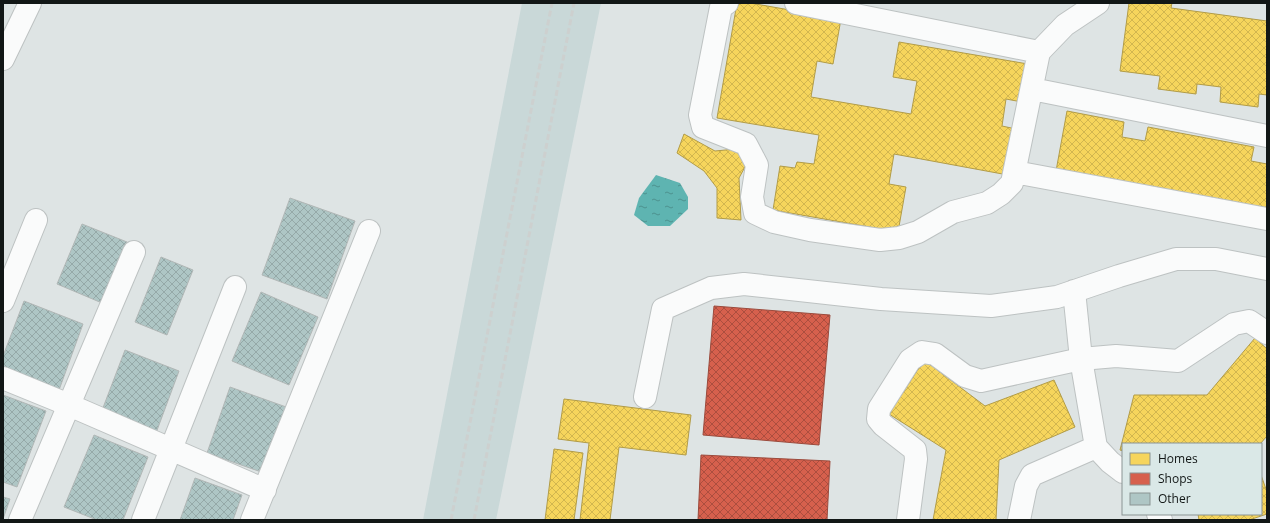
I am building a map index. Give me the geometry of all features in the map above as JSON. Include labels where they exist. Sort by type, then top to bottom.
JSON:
[{"type":"street","points":[[3,59],[30,3]]},
{"type":"street","points":[[727,3],[721,7],[700,115],[703,127],[746,144],[756,165],[752,197],[755,213],[774,222],[810,230],[880,240],[899,238],[918,232],[953,212],[986,203],[1002,194],[1012,183],[1015,172],[1040,52],[1065,25],[1098,3]]},
{"type":"street","points":[[796,3],[1040,52]]},
{"type":"street","points":[[1032,89],[1267,136]]},
{"type":"street","points":[[1015,172],[1267,219]]},
{"type":"street","points":[[3,301],[36,220]]},
{"type":"street","points":[[252,520],[369,231]]},
{"type":"street","points":[[20,520],[134,252]]},
{"type":"street","points":[[646,397],[663,309],[711,288],[744,284],[881,299],[991,306],[1057,297],[1176,259],[1216,258],[1267,269]]},
{"type":"street","points":[[143,520],[235,287]]},
{"type":"street","points":[[1074,291],[1081,359],[1096,447],[1110,462],[1122,471]]},
{"type":"street","points":[[908,520],[916,459],[915,450],[883,425],[878,419],[879,409],[910,360],[922,352],[935,354],[964,376],[981,381],[1081,359],[1116,356],[1178,361],[1234,324],[1249,321],[1267,333]]},
{"type":"street","points":[[3,378],[265,490]]},
{"type":"street","points":[[1019,520],[1026,486],[1032,475],[1096,447]]},
{"type":"shaded area","points":[[522,3],[601,3],[496,520],[423,520]]},
{"type":"water","points":[[656,175],[680,183],[688,197],[688,209],[670,226],[648,226],[634,215],[639,198]]},
{"type":"building: Homes","points":[[737,3],[750,3],[841,19],[833,64],[817,61],[811,97],[911,114],[917,81],[893,77],[899,42],[1028,64],[1022,102],[1006,99],[1002,126],[1016,129],[1008,175],[894,154],[889,184],[906,187],[898,232],[773,210],[780,166],[795,168],[797,162],[814,164],[819,135],[717,118]]},
{"type":"building: Homes","points":[[1129,3],[1172,3],[1171,8],[1267,21],[1267,95],[1259,94],[1258,107],[1220,102],[1221,87],[1197,84],[1196,94],[1158,89],[1160,76],[1120,71]]},
{"type":"building: Homes","points":[[1067,111],[1124,122],[1122,137],[1145,141],[1148,127],[1254,147],[1251,161],[1267,164],[1267,211],[1056,171]]},
{"type":"building: Homes","points":[[684,134],[715,151],[736,149],[746,165],[739,178],[741,220],[717,218],[717,188],[704,171],[677,153]]},
{"type":"building: Homes","points":[[1255,338],[1267,349],[1267,436],[1261,443],[1122,443],[1122,451],[1120,450],[1134,395],[1207,395]]},
{"type":"building: Homes","points":[[924,360],[985,406],[1054,380],[1075,427],[999,460],[996,520],[933,520],[946,450],[889,414]]},
{"type":"building: Homes","points":[[564,399],[691,415],[686,455],[619,447],[610,520],[580,520],[589,443],[558,439]]},
{"type":"building: Homes","points":[[554,449],[583,453],[574,520],[545,520]]},
{"type":"building: Homes","points":[[1262,478],[1267,492],[1267,514],[1249,520],[1199,520],[1198,515],[1262,515]]},
{"type":"building: Shops","points":[[714,306],[830,315],[819,445],[703,435]]},
{"type":"building: Shops","points":[[701,455],[830,461],[827,520],[698,520]]},
{"type":"building: Other","points":[[290,198],[355,221],[327,299],[262,275]]},
{"type":"building: Other","points":[[82,224],[127,242],[102,303],[57,284]]},
{"type":"building: Other","points":[[161,257],[193,270],[167,335],[135,322]]},
{"type":"building: Other","points":[[261,292],[318,317],[289,385],[232,361]]},
{"type":"building: Other","points":[[24,301],[83,324],[59,390],[3,369],[3,356]]},
{"type":"building: Other","points":[[125,350],[179,371],[156,433],[101,413]]},
{"type":"building: Other","points":[[230,387],[289,408],[267,474],[207,453]]},
{"type":"building: Other","points":[[3,395],[46,411],[17,487],[3,482]]},
{"type":"building: Other","points":[[94,435],[148,457],[123,520],[97,520],[64,507]]},
{"type":"building: Other","points":[[195,478],[242,495],[233,520],[180,520]]},
{"type":"building: Other","points":[[3,497],[10,499],[3,519]]},
{"type":"railway","points":[[451,520],[552,3]]},
{"type":"railway","points":[[474,520],[574,3]]}]
